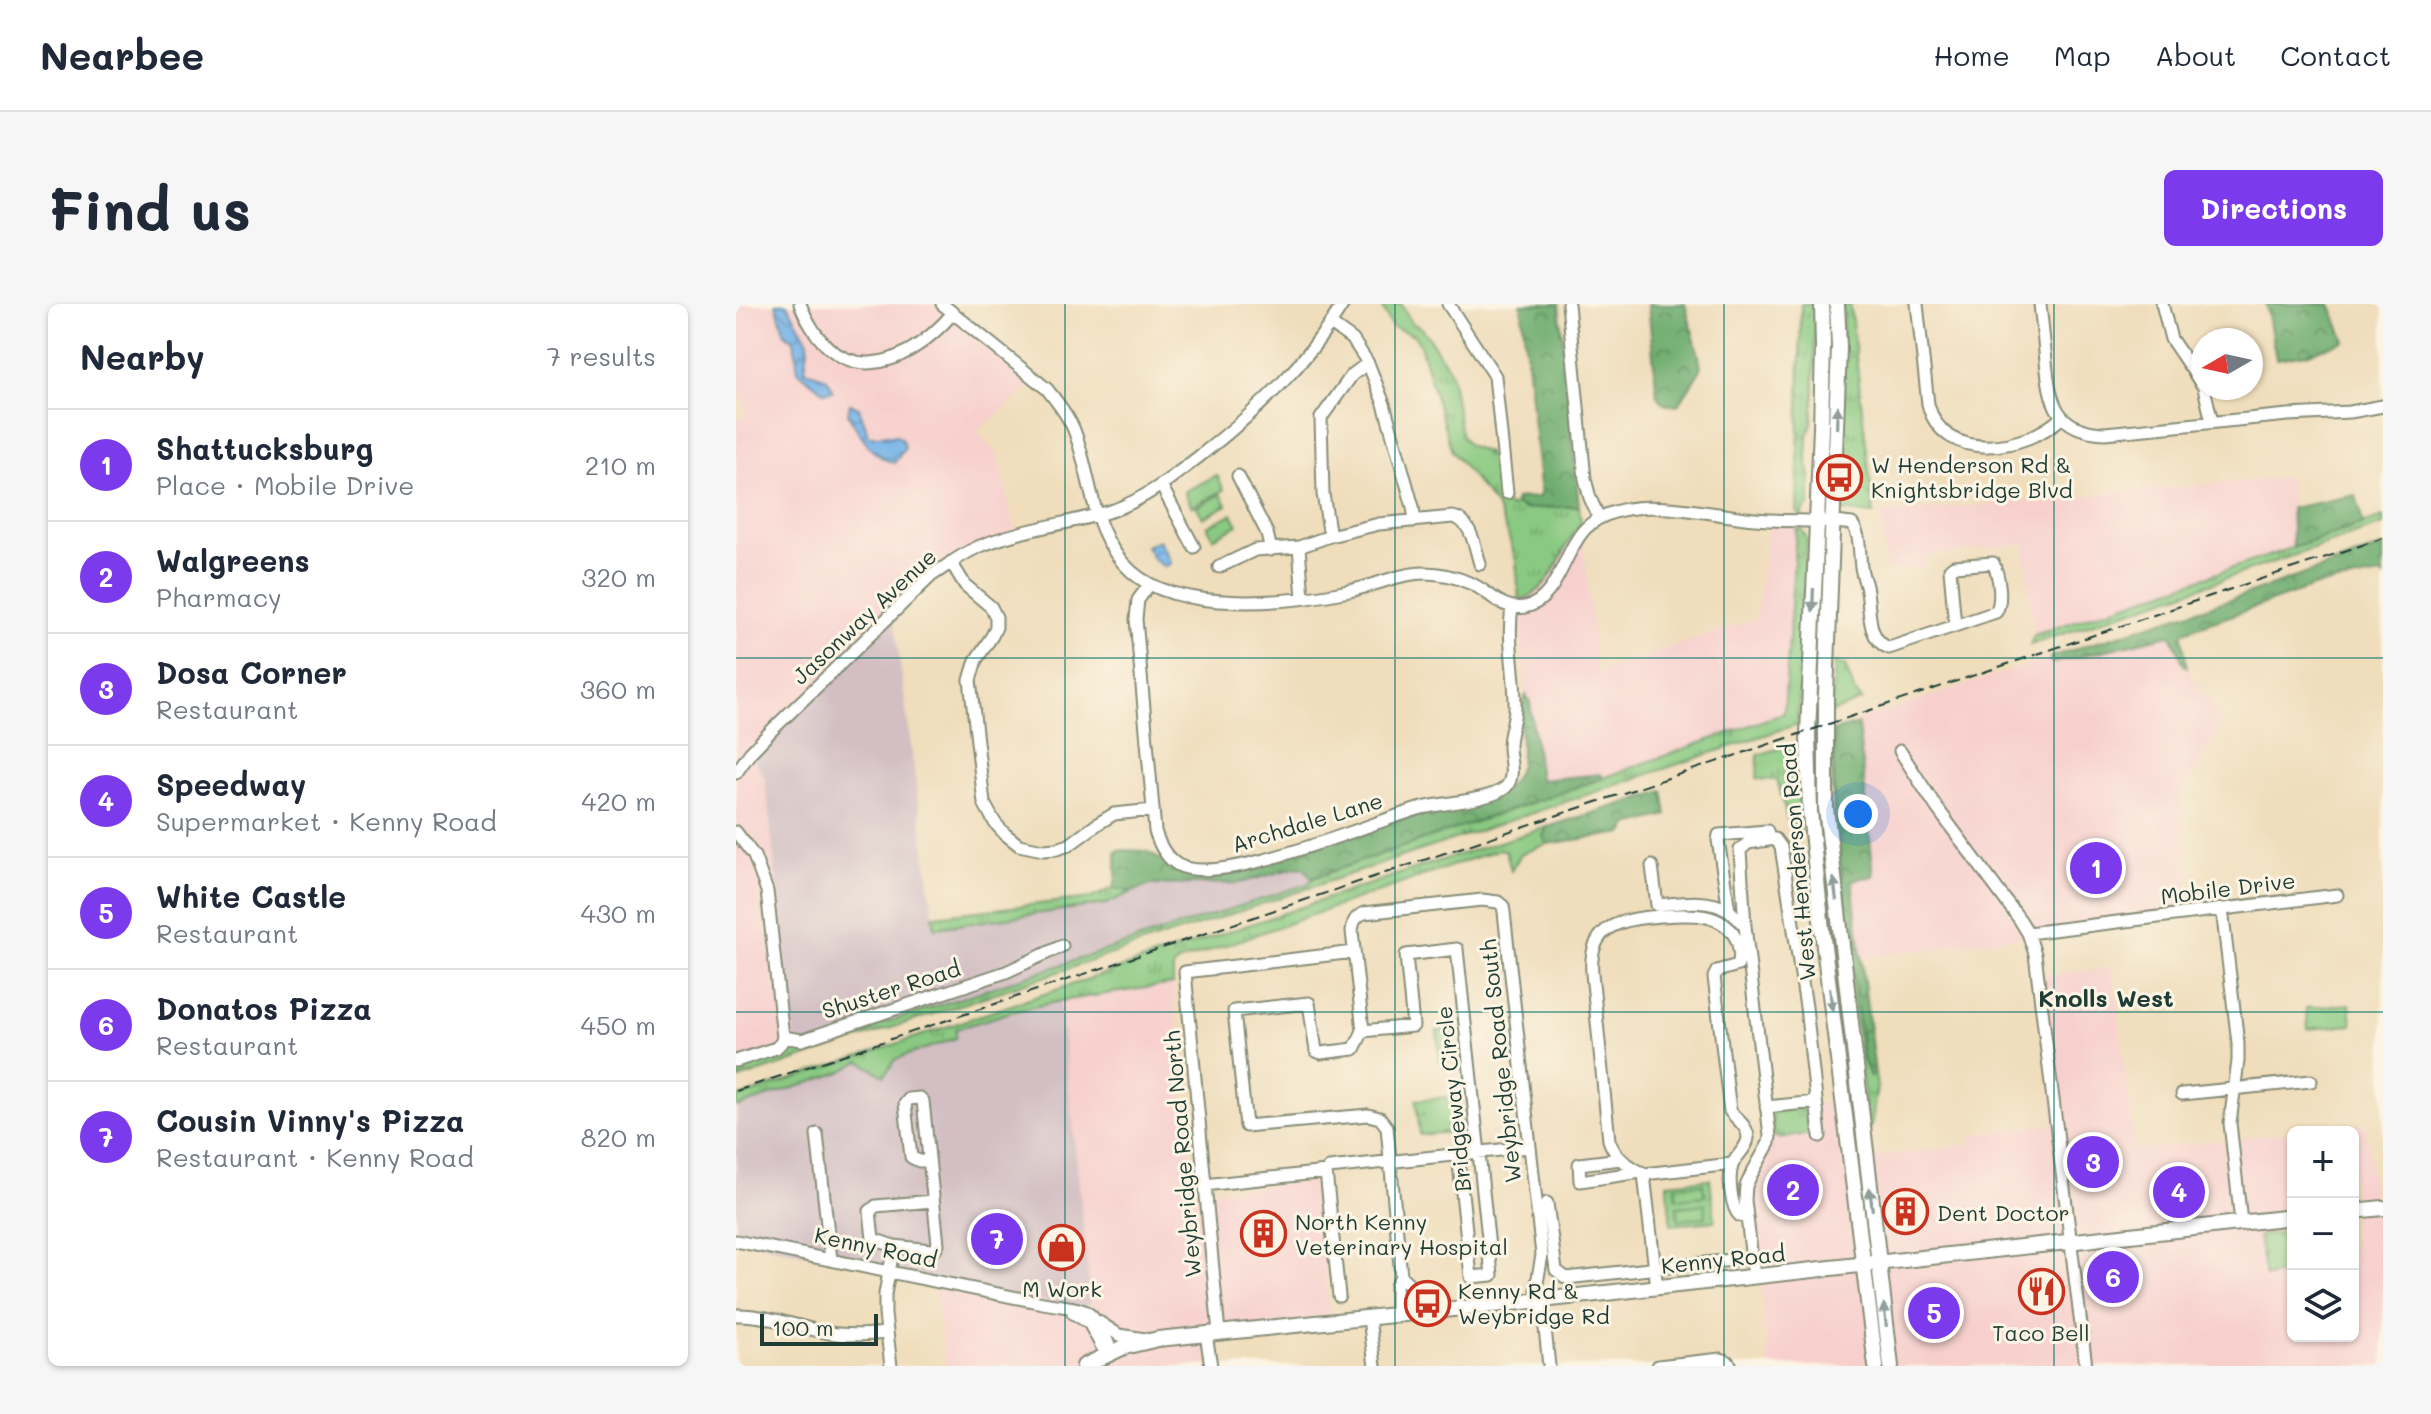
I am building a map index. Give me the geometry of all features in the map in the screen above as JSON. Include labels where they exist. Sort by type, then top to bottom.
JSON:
[{"type":"main road","name":"West Henderson Road","points":[[1822,304],[1808,734],[1810,812],[1871,1265],[1891,1366]]},
{"type":"main road","name":"West Henderson Road","points":[[1837,304],[1839,347],[1826,695],[1826,808],[1871,1265],[1876,1366]]},
{"type":"main road","points":[[2359,1210],[2383,1208]]},
{"type":"main road","name":"Kenny Road","points":[[1108,1353],[1138,1342],[1158,1339],[1540,1301],[2287,1218]]},
{"type":"main road","points":[[1084,1366],[1108,1353]]},
{"type":"street","points":[[800,304],[813,330],[824,341],[847,359],[862,363],[891,360],[908,353],[934,334],[953,313]]},
{"type":"street","points":[[942,304],[1047,389],[1066,415],[1078,442],[1096,515],[1115,553],[1149,585],[1180,596],[1213,600],[1303,598],[1350,591],[1409,575],[1436,573],[1468,582],[1501,604],[1530,606],[1544,597],[1578,536],[1599,518],[1633,509],[1661,507],[1735,517],[1847,523],[1855,528],[1870,619],[1883,646],[1895,648],[1996,612],[1999,608],[1993,563],[1954,566],[1950,569],[1955,626]]},
{"type":"street","name":"Jasonway Avenue","points":[[736,773],[750,753],[931,576],[982,545],[1126,505],[1161,485],[1251,415],[1311,351],[1343,304]]},
{"type":"street","points":[[1448,304],[1495,376],[1507,493]]},
{"type":"street","points":[[1568,304],[1585,479],[1599,518]]},
{"type":"street","points":[[1917,304],[1931,415],[1943,433],[1963,444],[1978,446],[2024,441],[2039,435],[2062,417]]},
{"type":"street","points":[[2040,304],[2052,402],[2062,417],[2082,430],[2105,433],[2350,412],[2383,406]]},
{"type":"street","points":[[2162,304],[2171,339],[2191,368]]},
{"type":"street","points":[[1331,324],[1353,340],[1368,363],[1384,404],[1415,521]]},
{"type":"street","points":[[1330,536],[1323,494],[1321,418],[1352,375],[1368,363]]},
{"type":"street","points":[[2207,400],[2212,422]]},
{"type":"street","points":[[1238,476],[1267,533],[1271,550]]},
{"type":"street","points":[[1161,485],[1194,547]]},
{"type":"street","points":[[1219,567],[1255,550],[1299,547],[1379,524],[1453,517],[1464,520],[1480,564]]},
{"type":"street","points":[[1299,547],[1303,598]]},
{"type":"street","points":[[951,562],[965,585],[991,607],[996,617],[996,627],[976,660],[970,680],[984,803],[995,823],[1019,845],[1043,850],[1069,845],[1114,814],[1153,810]]},
{"type":"street","name":"Archdale Lane","points":[[1149,585],[1138,600],[1136,619],[1157,839],[1165,853],[1178,865],[1203,870],[1264,860],[1415,809],[1500,791],[1508,784],[1511,773],[1509,741],[1515,705],[1509,639],[1512,607]]},
{"type":"street","points":[[1900,751],[1937,808],[2011,906],[2028,933],[2035,954],[2086,1366]]},
{"type":"street","points":[[1729,910],[1719,835],[1767,831],[1769,840]]},
{"type":"street","points":[[736,832],[754,856],[767,891],[783,1037]]},
{"type":"street","points":[[1754,1277],[1745,1217],[1746,1186],[1770,1136],[1745,926],[1740,850],[1748,843],[1775,839],[1781,847],[1806,1007],[1820,1136]]},
{"type":"street","points":[[1652,866],[1657,905],[1704,902],[1718,905],[1729,910],[1745,926]]},
{"type":"street","name":"Mobile Drive","points":[[2028,933],[2337,895]]},
{"type":"street","name":"Weybridge Road South","points":[[1354,952],[1352,923],[1364,913],[1490,900],[1503,906],[1542,1255],[1537,1283],[1549,1366]]},
{"type":"street","points":[[2222,909],[2238,1043],[2230,1123],[2241,1222]]},
{"type":"street","points":[[1643,1173],[1621,1159],[1613,1151],[1609,1140],[1591,967],[1593,952],[1601,934],[1630,918],[1685,914],[1707,916],[1727,926],[1736,938],[1740,952],[1740,963],[1736,967],[1717,971],[1714,977],[1730,1111],[1744,1126],[1748,1136],[1746,1145],[1732,1164],[1731,1173],[1734,1210],[1745,1217]]},
{"type":"street","name":"Shuster Road","points":[[736,1061],[776,1048],[783,1037],[802,1040],[1006,972],[1062,946]]},
{"type":"street","name":"Bridgeway Circle","points":[[1363,1031],[1413,1026],[1406,955],[1457,949],[1492,1275],[1471,1277],[1458,1155]]},
{"type":"street","points":[[1354,952],[1363,1031],[1354,1049],[1316,1051],[1309,1003],[1234,1011],[1246,1126],[1368,1115],[1380,1118],[1387,1127],[1401,1276],[1396,1286],[1396,1315]]},
{"type":"street","name":"Weybridge Road North","points":[[1211,1366],[1213,1333],[1204,1185],[1185,972],[1354,952]]},
{"type":"street","points":[[2182,1094],[2311,1081]]},
{"type":"street","points":[[929,1160],[919,1161],[910,1154],[905,1104],[909,1099],[920,1098],[923,1101],[938,1244],[935,1250],[894,1246],[873,1239],[870,1211],[876,1206],[933,1201]]},
{"type":"street","points":[[1766,1107],[1816,1102]]},
{"type":"street","points":[[817,1134],[831,1260]]},
{"type":"street","points":[[1204,1185],[1529,1147]]},
{"type":"street","points":[[1621,1159],[1579,1164],[1580,1181],[1732,1164]]},
{"type":"street","points":[[1326,1172],[1339,1296]]},
{"type":"street","points":[[1643,1173],[1657,1288]]},
{"type":"street","points":[[1547,1203],[1556,1270],[1566,1278],[1751,1258]]},
{"type":"street","name":"Kenny Road","points":[[736,1241],[1085,1311],[1119,1335],[1158,1339]]},
{"type":"street","points":[[891,1366],[885,1294],[894,1246]]},
{"type":"street","points":[[1401,1276],[1410,1285],[1414,1314]]},
{"type":"street","name":"Kenny Road","points":[[1054,1305],[1089,1323],[1108,1353]]},
{"type":"street","points":[[736,1315],[750,1315],[833,1334],[887,1333]]},
{"type":"street","points":[[1369,1318],[1375,1366]]},
{"type":"street","points":[[1098,1322],[1108,1353]]},
{"type":"street","points":[[1658,1366],[1721,1359],[1729,1363]]},
{"type":"shaded area","points":[[736,304],[944,304],[1038,380],[977,431],[998,456],[1016,534],[958,557],[750,753],[765,778],[795,1048],[736,1067],[736,419],[747,415],[736,384]]},
{"type":"shaded area","points":[[2289,477],[2293,548],[2034,635],[2024,544],[1925,556],[1926,567],[1886,571],[1881,514]]},
{"type":"shaded area","points":[[1769,520],[1797,521],[1784,712],[1603,778],[1600,774],[1540,780],[1530,702],[1526,695],[1519,600],[1530,598],[1538,591],[1581,523],[1597,672],[1756,619]]},
{"type":"shaded area","points":[[893,611],[935,928],[1106,904],[1151,885],[1240,883],[1298,867],[1305,869],[1310,877],[1315,877],[1307,884],[796,1053],[765,778],[750,753]]},
{"type":"shaded area","points":[[2169,635],[2184,665],[2223,724],[2180,796],[2193,913],[1861,958],[1852,879],[1874,876],[1857,721],[2050,657],[2054,663]]},
{"type":"shaded area","points":[[2113,967],[2135,1150],[2287,1133],[2287,1342],[2359,1342],[2359,1126],[2348,1126],[2366,1124],[2383,1276],[2383,1366],[1769,1366],[1751,1192],[1773,1137],[1770,1108],[1835,1102],[1843,1161],[1972,1144],[1971,1135],[2054,1124],[2041,976]]},
{"type":"shaded area","points":[[1173,984],[1194,1193],[1316,1181],[1330,1322],[1209,1335],[1211,1366],[946,1366],[933,1281],[1085,1310],[1091,1300],[1060,1001]]},
{"type":"shaded area","points":[[1060,1001],[1091,1300],[1084,1310],[736,1240],[736,1106],[841,1072],[860,1060],[896,1059],[955,1039],[955,1030],[1011,1012]]},
{"type":"green space","points":[[1380,304],[1401,304],[1412,323],[1423,329],[1451,372],[1461,435],[1468,445],[1486,452],[1493,460],[1498,492],[1510,508],[1515,504],[1524,509],[1579,506],[1581,523],[1548,579],[1531,596],[1519,600],[1516,560],[1496,506],[1452,452],[1420,345],[1414,335],[1392,327]]},
{"type":"green space","points":[[1521,304],[1559,304],[1579,506],[1524,509],[1515,504],[1516,499],[1538,497],[1541,493]]},
{"type":"green space","points":[[1648,304],[1685,304],[1701,369],[1679,404],[1666,404],[1657,396]]},
{"type":"green space","points":[[1801,304],[1814,304],[1815,316],[1814,395],[1807,459],[1810,504],[1802,515],[1797,514]]},
{"type":"green space","points":[[1843,304],[1850,304],[1874,514],[1838,511]]},
{"type":"green space","points":[[2266,304],[2330,304],[2345,341],[2306,354],[2276,359]]},
{"type":"green space","points":[[1217,475],[1224,490],[1192,507],[1184,492]]},
{"type":"green space","points":[[1221,494],[1227,505],[1203,518],[1197,507]]},
{"type":"green space","points":[[2356,495],[2363,524],[2293,548],[2291,508]]},
{"type":"green space","points":[[1232,514],[1238,525],[1213,538],[1207,526]]},
{"type":"green space","points":[[2383,517],[2383,525],[2030,645],[2034,635]]},
{"type":"green space","points":[[1796,529],[1801,529],[1807,538],[1798,724],[736,1080],[736,1067],[795,1048],[797,1052],[1307,884],[1315,877],[1784,713]]},
{"type":"green space","points":[[2383,547],[2383,577],[2319,585],[2184,632],[2187,667],[2169,635],[2053,663],[2050,661],[2050,657]]},
{"type":"green space","points":[[1835,663],[1845,665],[1854,690],[1862,700],[1831,713]]},
{"type":"green space","points":[[1526,695],[1530,702],[1540,780],[1601,774],[1603,778],[1315,877],[1310,877],[1305,869],[1298,867],[1240,883],[1151,885],[1132,892],[1113,888],[1118,850],[1147,851],[1172,867],[1187,873],[1202,874],[1504,790],[1519,769],[1520,719]]},
{"type":"green space","points":[[1858,724],[1874,876],[1852,880],[1875,1074],[1870,1077],[1863,1058],[1834,798],[1834,731]]},
{"type":"green space","points":[[1829,731],[1834,731],[1840,854],[1863,1058],[1870,1077],[1875,1074],[1877,1087],[1871,1128],[1868,1128],[1835,855]]},
{"type":"green space","points":[[1797,743],[1801,834],[1791,832],[1777,780],[1757,779],[1758,755]]},
{"type":"green space","points":[[1663,791],[1667,815],[1628,825],[1624,833],[1547,844],[1543,836],[1547,827]]},
{"type":"green space","points":[[1547,827],[1543,836],[1547,844],[1521,854],[1511,871],[1506,851],[1500,849],[1178,962],[1173,968],[1173,984],[1060,1001],[1011,1012],[956,1029],[956,1038],[896,1059],[884,1076],[860,1061],[841,1072],[737,1107],[736,1098]]},
{"type":"green space","points":[[1113,888],[1132,892],[1106,904],[935,928],[933,916],[1091,898]]},
{"type":"green space","points":[[2350,1004],[2352,1025],[2308,1029],[2306,1008]]},
{"type":"green space","points":[[1453,1029],[1457,1060],[1440,1062],[1437,1031]]},
{"type":"green space","points":[[1460,1096],[1463,1131],[1420,1135],[1416,1100]]},
{"type":"green space","points":[[1810,1108],[1814,1129],[1810,1134],[1778,1138],[1774,1135],[1772,1112]]},
{"type":"green space","points":[[1710,1179],[1715,1221],[1671,1225],[1667,1183]]},
{"type":"green space","points":[[1703,1184],[1704,1196],[1677,1199],[1675,1186]]},
{"type":"green space","points":[[1705,1204],[1706,1217],[1679,1220],[1677,1207]]},
{"type":"green space","points":[[2287,1232],[2287,1274],[2265,1277],[2258,1236]]},
{"type":"water","points":[[776,304],[787,304],[808,341],[806,371],[826,378],[833,391],[824,392],[798,371],[794,340],[785,334]]},
{"type":"water","points":[[850,404],[859,408],[869,436],[891,435],[903,442],[905,448],[894,463],[878,455],[866,443],[848,414]]},
{"type":"water","points":[[1159,540],[1171,563],[1165,567],[1153,559],[1146,546]]},
{"type":"railway","points":[[736,1091],[2383,538]]},
{"type":"place","name":"W Henderson Rd & Knightsbridge Blvd","points":[[1840,477]]},
{"type":"place","name":"Shattucksburg","points":[[2096,868]]},
{"type":"place","name":"Dosa Corner","points":[[2093,1162]]},
{"type":"place","name":"Walgreens","points":[[1793,1190]]},
{"type":"place","name":"Speedway","points":[[2179,1192]]},
{"type":"place","name":"Dent Doctor","points":[[1906,1212]]},
{"type":"place","name":"North Kenny Veterinary Hospital","points":[[1264,1234]]},
{"type":"place","name":"Cousin Vinny's Pizza","points":[[997,1239]]},
{"type":"place","name":"M Work","points":[[1062,1247]]},
{"type":"place","name":"Donatos Pizza","points":[[2113,1277]]},
{"type":"place","name":"Taco Bell","points":[[2041,1291]]},
{"type":"place","name":"Kenny Rd & Weybridge Rd","points":[[1427,1303]]},
{"type":"place","name":"White Castle","points":[[1934,1313]]},
{"type":"district","name":"Knolls West","points":[[2106,997]]}]
